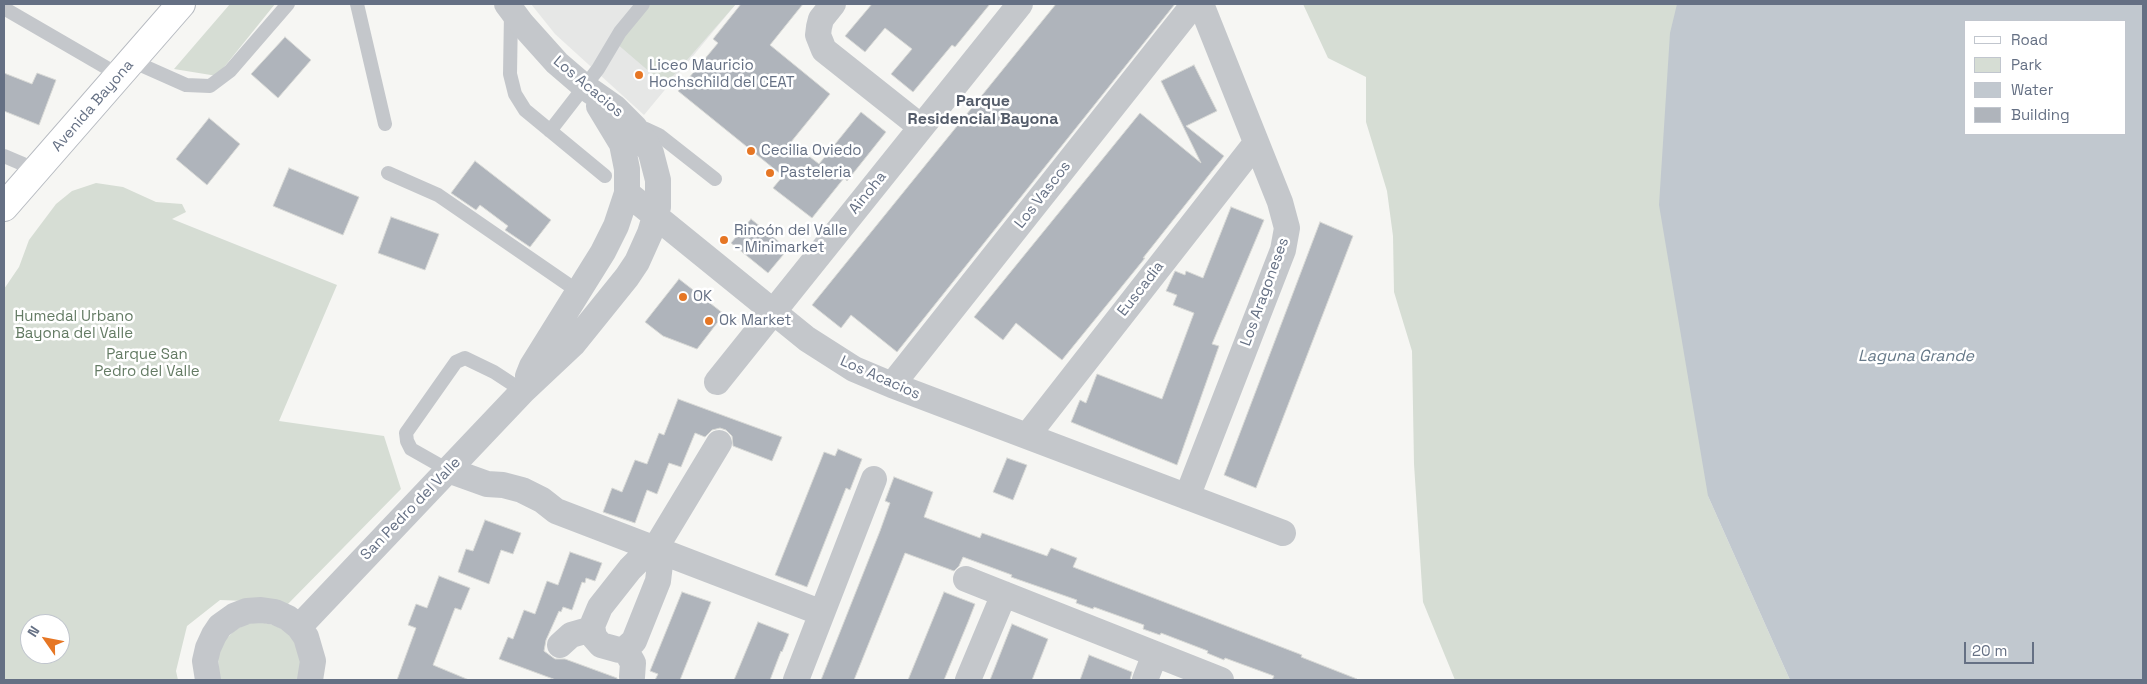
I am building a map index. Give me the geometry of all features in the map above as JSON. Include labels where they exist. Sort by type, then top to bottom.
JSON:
[{"type":"main road","name":"Avenida Bayona","points":[[4,207],[181,4]]},
{"type":"street","points":[[833,4],[821,19],[819,27],[818,35],[824,50],[921,127]]},
{"type":"street","name":"Ainoha","points":[[717,382],[1020,4]]},
{"type":"street","name":"Los Vascos","points":[[892,385],[1194,4]]},
{"type":"street","name":"Los Aragoneses","points":[[1187,497],[1286,239],[1285,215],[1201,4]]},
{"type":"street","name":"Los Acacios","points":[[509,7],[539,44],[585,87],[604,99],[635,128],[644,140],[656,166],[659,194],[655,215],[832,356],[854,369],[892,385],[1283,533]]},
{"type":"street","name":"San Pedro del Valle","points":[[523,391],[532,366],[616,226],[627,193],[627,170],[622,144],[604,112],[585,87]]},
{"type":"street","name":"Euscadia","points":[[1027,436],[1256,142]]},
{"type":"street","points":[[627,193],[655,215]]},
{"type":"street","name":"San Pedro del Valle","points":[[299,627],[523,391],[573,344],[611,298],[637,262],[650,233],[655,215]]},
{"type":"street","points":[[581,287],[611,298]]},
{"type":"street","points":[[655,549],[660,564],[658,581],[634,642],[625,649],[612,650],[601,645],[594,638],[593,632],[595,616],[600,607],[640,558],[655,549],[719,443]]},
{"type":"street","points":[[448,470],[486,484],[506,501],[524,509],[545,512],[556,511],[822,613]]},
{"type":"street","points":[[796,680],[874,480]]},
{"type":"street","points":[[966,579],[1221,680]]},
{"type":"street","points":[[968,680],[1004,594]]},
{"type":"street","points":[[208,680],[205,661],[208,648],[220,626],[234,616],[248,611],[261,610],[282,615],[299,627],[311,649],[313,661],[310,680]]},
{"type":"street","points":[[560,645],[571,635],[585,631],[593,632]]},
{"type":"street","points":[[625,649],[632,663],[632,677]]},
{"type":"street","points":[[1145,680],[1155,654]]},
{"type":"lane","points":[[6,10],[125,68],[186,85],[210,86],[230,70],[288,4]]},
{"type":"lane","points":[[357,4],[385,124]]},
{"type":"lane","points":[[550,131],[603,62],[616,38],[644,4]]},
{"type":"lane","points":[[509,7],[511,84],[515,94],[525,110],[605,176]]},
{"type":"lane","points":[[635,128],[646,129],[659,135],[715,179]]},
{"type":"lane","points":[[4,156],[37,170]]},
{"type":"lane","points":[[388,173],[438,196],[581,287]]},
{"type":"lane","points":[[448,470],[412,449],[406,441],[406,433],[456,362],[465,358],[494,372],[523,391]]},
{"type":"shaded area","name":"Liceo Mauricio Hochschild del CEAT","points":[[531,4],[736,4],[644,115],[555,34]]},
{"type":"green space","points":[[230,4],[275,4],[217,76],[174,69]]},
{"type":"green space","points":[[651,4],[736,4],[665,85],[616,43]]},
{"type":"green space","points":[[1303,4],[2143,4],[2143,680],[1708,496],[1790,680],[1455,680],[1423,602],[1414,464],[1412,351],[1394,292],[1393,236],[1387,191],[1366,122],[1366,77],[1328,58]]},
{"type":"green space","name":"Parque San Pedro del Valle","points":[[96,183],[123,187],[156,202],[182,204],[186,212],[172,219],[337,285],[279,421],[384,436],[401,489],[285,607],[246,601],[220,600],[187,626],[176,671],[178,680],[4,680],[4,289],[19,267],[29,240],[56,204],[72,191]]},
{"type":"green space","points":[[260,622],[274,625],[287,632],[296,643],[301,656],[299,680],[219,680],[218,654],[224,641],[234,631],[246,624]]},
{"type":"water","name":"Laguna Grande","points":[[1677,4],[2143,4],[2143,680],[1790,680],[1708,496],[1659,205],[1670,33]]},
{"type":"building","points":[[741,4],[803,4],[770,45],[830,94],[791,142],[819,164],[861,112],[886,132],[847,181],[844,178],[812,218],[773,188],[783,176],[678,91],[718,43],[713,39]]},
{"type":"building","points":[[872,4],[990,4],[955,47],[952,45],[913,92],[891,74],[912,49],[885,28],[865,52],[845,36]]},
{"type":"building","points":[[1056,4],[1175,4],[897,352],[851,315],[841,328],[812,305]]},
{"type":"building","points":[[285,37],[311,60],[278,98],[251,74]]},
{"type":"building","points":[[1194,65],[1217,111],[1186,126],[1224,156],[1143,258],[1145,258],[1062,360],[1016,323],[1003,340],[974,317],[1140,113],[1201,163],[1161,81]]},
{"type":"building","points":[[4,73],[32,84],[37,73],[56,80],[39,125],[4,111]]},
{"type":"building","points":[[209,118],[240,144],[207,185],[176,159]]},
{"type":"building","points":[[475,161],[551,220],[530,247],[505,230],[508,226],[480,205],[476,210],[451,193]]},
{"type":"building","points":[[289,168],[359,197],[343,235],[273,206]]},
{"type":"building","points":[[1231,207],[1264,220],[1212,344],[1219,346],[1177,465],[1071,422],[1080,400],[1086,403],[1097,374],[1162,399],[1194,313],[1173,305],[1177,295],[1166,291],[1175,271],[1185,275],[1186,271],[1203,278]]},
{"type":"building","points":[[391,217],[439,234],[425,270],[378,253]]},
{"type":"building","points":[[751,219],[788,249],[768,273],[731,243]]},
{"type":"building","points":[[1320,222],[1353,236],[1256,488],[1224,475]]},
{"type":"building","name":"OK","points":[[679,279],[724,314],[697,349],[663,336],[645,322]]},
{"type":"building","points":[[678,399],[782,437],[772,461],[733,446],[732,436],[726,430],[720,428],[712,430],[705,437],[695,433],[681,467],[669,463],[657,494],[647,490],[635,523],[603,512],[612,488],[622,492],[635,460],[647,464],[659,433],[664,435]]},
{"type":"building","points":[[838,449],[862,459],[850,490],[846,488],[807,587],[775,575],[824,452],[835,456]]},
{"type":"building","points":[[1007,458],[1027,465],[1013,500],[993,492]]},
{"type":"building","points":[[894,477],[933,492],[924,517],[980,538],[982,533],[1047,556],[1051,548],[1077,558],[1073,567],[1302,655],[1301,657],[1357,680],[1272,680],[1274,676],[1225,658],[1224,660],[1207,653],[1208,651],[1161,633],[1160,635],[1143,629],[1144,625],[1094,607],[1093,609],[1076,603],[1077,600],[1011,577],[1012,575],[963,557],[959,566],[954,571],[905,553],[854,680],[821,680],[880,531],[890,503],[885,501]]},
{"type":"building","points":[[485,520],[521,533],[513,554],[501,550],[489,584],[458,572],[466,549],[473,551]]},
{"type":"building","points":[[570,552],[602,563],[595,581],[586,578],[585,583],[582,582],[572,610],[563,607],[561,612],[559,611],[546,640],[544,651],[555,659],[565,659],[617,678],[617,680],[556,680],[499,659],[508,637],[513,639],[524,610],[535,614],[547,581],[558,585]]},
{"type":"building","points":[[439,576],[470,588],[461,610],[455,608],[433,665],[469,680],[397,680],[416,628],[408,625],[416,604],[427,608]]},
{"type":"building","points":[[682,592],[711,602],[680,680],[655,680],[658,674],[650,671]]},
{"type":"building","points":[[944,592],[975,604],[968,622],[944,680],[908,680]]},
{"type":"building","points":[[758,622],[789,634],[782,652],[770,680],[734,680]]},
{"type":"building","points":[[1012,624],[1048,639],[1032,680],[990,680]]},
{"type":"building","points":[[1089,655],[1132,672],[1130,680],[1080,680]]},
{"type":"place","name":"Liceo Mauricio Hochschild del CEAT","points":[[639,75]]},
{"type":"place","name":"Cecilia Oviedo","points":[[751,151]]},
{"type":"place","name":"Pasteleria","points":[[770,173]]},
{"type":"place","name":"Rincón del Valle - Minimarket","points":[[724,240]]},
{"type":"place","name":"OK","points":[[683,297]]},
{"type":"place","name":"Ok Market","points":[[709,321]]},
{"type":"district","name":"Parque Residencial Bayona","points":[[983,111]]},
{"type":"park label","name":"Humedal Urbano Bayona del Valle","points":[[74,326]]}]
